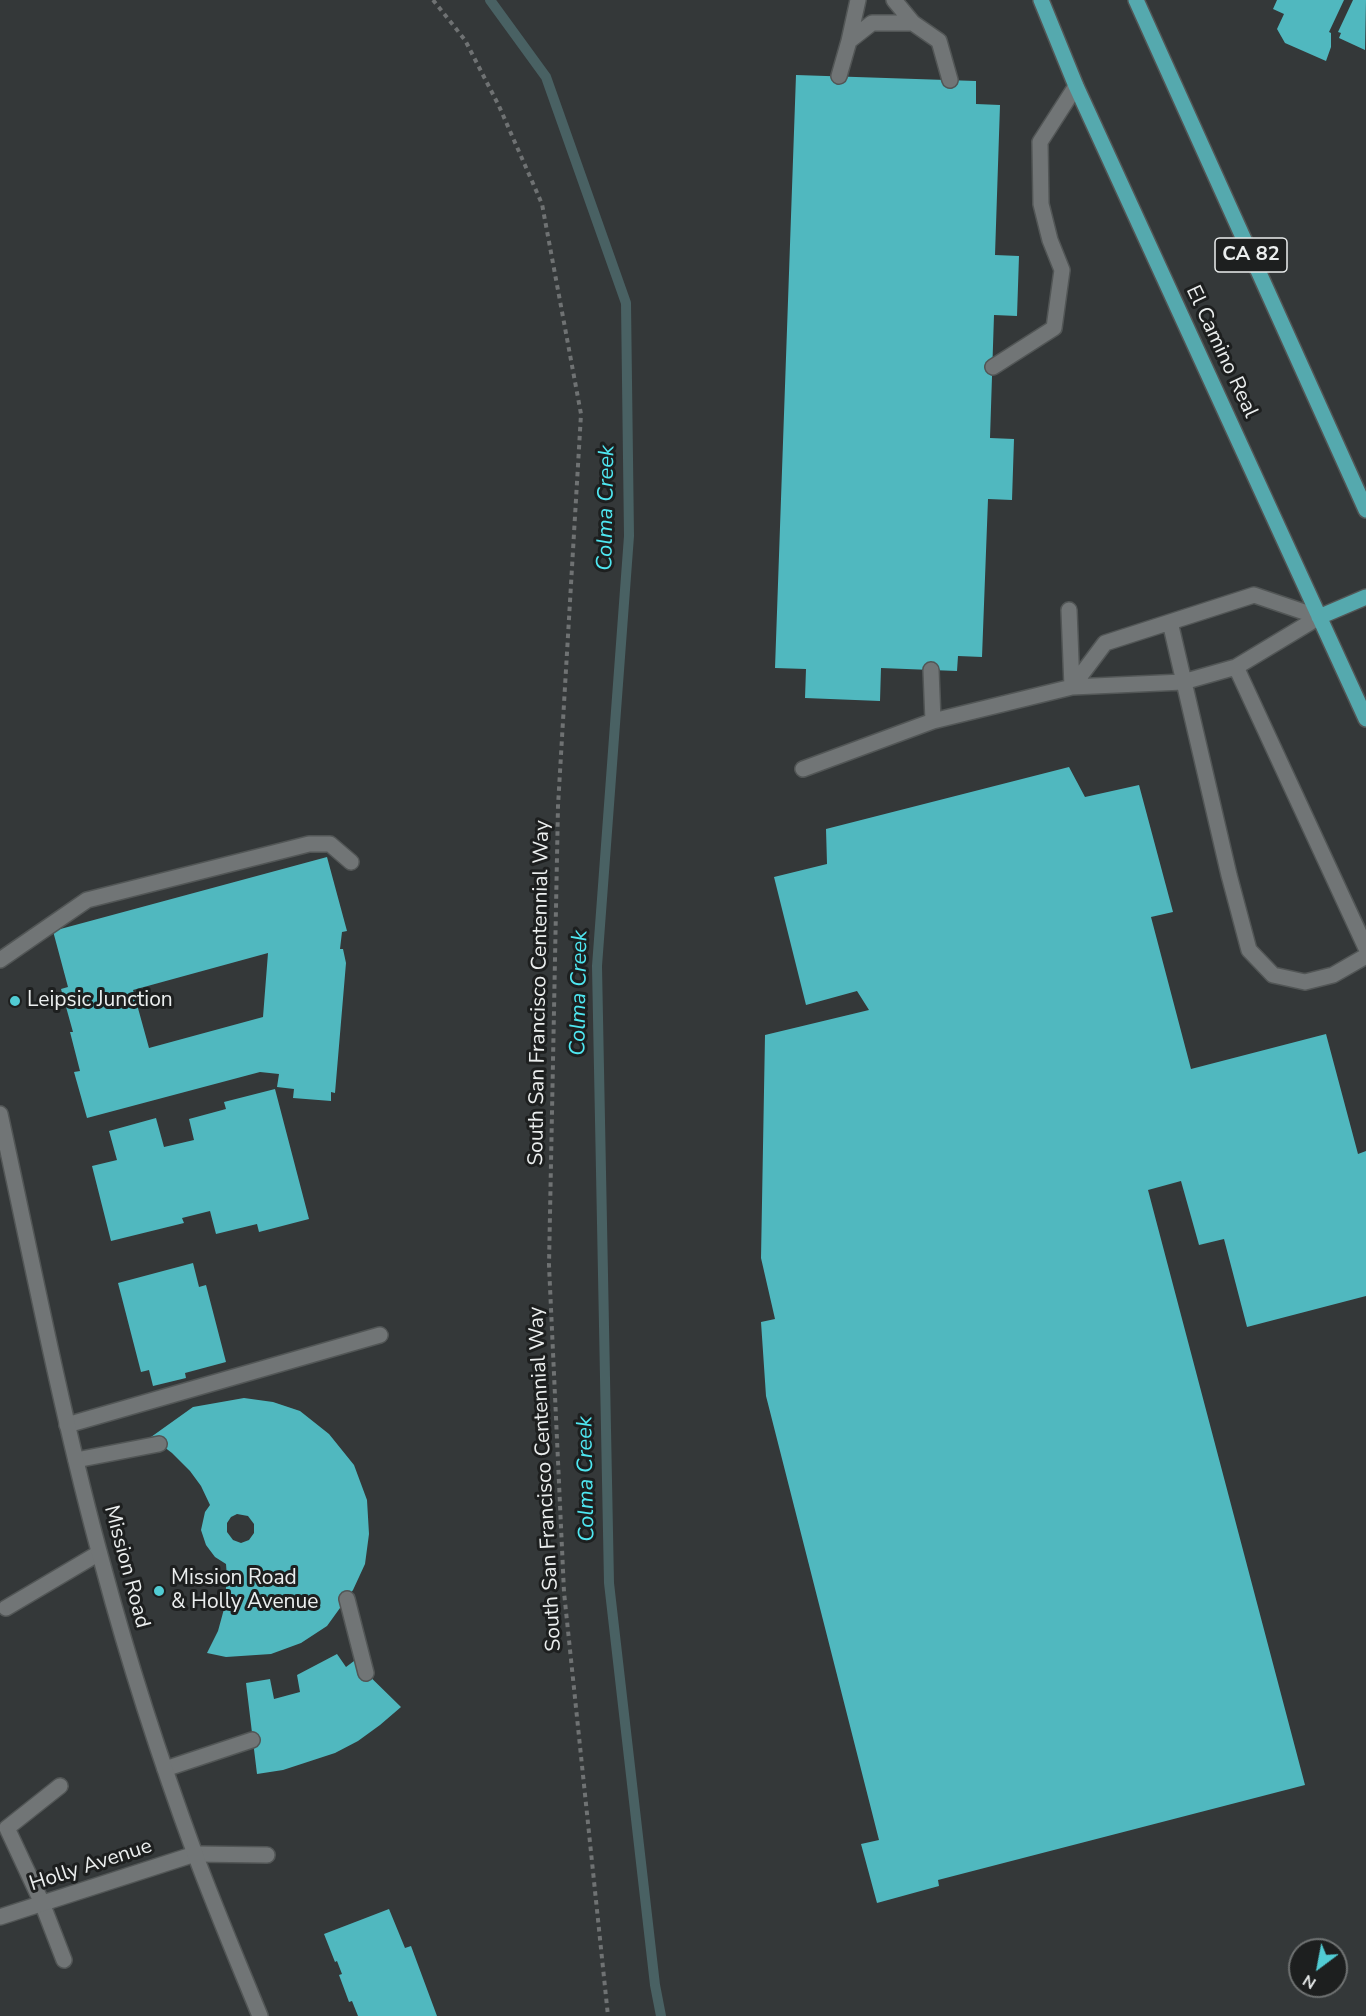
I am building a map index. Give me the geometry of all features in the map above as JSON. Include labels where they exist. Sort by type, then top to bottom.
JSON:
[{"type":"main road","name":"El Camino Real","points":[[1041,0],[1076,86],[1366,719]]},
{"type":"main road","name":"CA 82","points":[[1136,0],[1366,510]]},
{"type":"main road","points":[[1319,617],[1366,597]]},
{"type":"street","points":[[839,76],[858,0]]},
{"type":"street","points":[[894,0],[913,23],[939,41],[950,80]]},
{"type":"street","points":[[849,41],[872,22],[913,23]]},
{"type":"street","points":[[993,366],[1054,328],[1062,270],[1050,240],[1041,204],[1040,142],[1076,86]]},
{"type":"street","points":[[1072,687],[1105,643],[1254,596],[1319,617]]},
{"type":"street","points":[[1069,610],[1072,687]]},
{"type":"street","points":[[803,769],[933,721],[1072,687],[1183,682],[1236,668],[1319,617]]},
{"type":"street","points":[[1170,622],[1229,875],[1249,950],[1273,975],[1305,982],[1333,975],[1366,956]]},
{"type":"street","points":[[1236,668],[1366,948]]},
{"type":"street","points":[[931,670],[933,721]]},
{"type":"street","points":[[0,960],[87,900],[309,844],[330,844],[351,861]]},
{"type":"street","name":"Mission Road","points":[[0,1114],[68,1425],[99,1553],[165,1769],[195,1854],[260,2016]]},
{"type":"street","points":[[68,1425],[380,1335]]},
{"type":"street","points":[[76,1460],[159,1444]]},
{"type":"street","points":[[6,1608],[99,1553]]},
{"type":"street","points":[[347,1599],[366,1673]]},
{"type":"street","points":[[165,1769],[252,1740]]},
{"type":"street","points":[[60,1785],[7,1828],[42,1903],[64,1960]]},
{"type":"street","name":"Holly Avenue","points":[[0,1917],[195,1854],[267,1855]]},
{"type":"path","name":"South San Francisco Centennial Way","points":[[433,0],[465,40],[499,106],[542,204],[581,414],[558,806],[549,1265],[564,1592],[608,2016]]},
{"type":"building","points":[[1277,0],[1344,0],[1329,32],[1331,33],[1331,47],[1326,61],[1285,43],[1277,29],[1284,14],[1273,9]]},
{"type":"building","points":[[1353,0],[1366,0],[1365,50],[1339,38],[1341,33],[1338,32]]},
{"type":"building","points":[[796,75],[976,81],[976,104],[1000,105],[995,255],[1019,256],[1017,316],[994,315],[990,438],[1014,439],[1012,500],[988,499],[982,657],[958,656],[957,671],[881,668],[880,701],[805,698],[806,669],[775,668]]},
{"type":"building","points":[[1069,767],[1085,797],[1139,785],[1173,912],[1151,917],[1191,1069],[1326,1034],[1358,1154],[1366,1151],[1366,1296],[1247,1327],[1224,1239],[1199,1245],[1181,1181],[1148,1190],[1305,1785],[938,1880],[939,1886],[877,1903],[861,1844],[879,1840],[766,1396],[761,1322],[775,1319],[761,1258],[765,1035],[869,1010],[857,991],[806,1005],[774,877],[827,864],[826,829]]},
{"type":"building","points":[[327,857],[347,931],[342,932],[340,949],[343,949],[346,963],[335,1093],[331,1092],[331,1101],[293,1098],[294,1089],[277,1087],[279,1074],[260,1072],[87,1118],[74,1072],[80,1071],[70,1032],[73,1032],[61,989],[68,987],[53,931]],"holes":[[[268,953],[263,1017],[149,1048],[133,990]]]},
{"type":"building","points":[[275,1089],[309,1219],[259,1232],[257,1224],[216,1234],[210,1211],[182,1218],[184,1223],[111,1241],[92,1166],[117,1160],[109,1131],[156,1118],[164,1147],[194,1140],[189,1119],[226,1109],[224,1102]]},
{"type":"building","points":[[193,1263],[199,1287],[206,1285],[226,1362],[185,1373],[186,1378],[153,1386],[149,1370],[141,1372],[118,1283]]},
{"type":"building","points":[[244,1398],[273,1402],[300,1411],[329,1434],[354,1465],[367,1500],[369,1534],[365,1564],[353,1590],[327,1626],[301,1643],[271,1654],[226,1657],[207,1653],[218,1631],[224,1609],[226,1564],[215,1557],[206,1545],[201,1530],[205,1512],[210,1505],[201,1486],[172,1453],[151,1437],[193,1407]],"holes":[[[237,1514],[248,1516],[254,1524],[254,1533],[249,1540],[241,1543],[233,1540],[227,1532],[227,1523]]]},
{"type":"building","points":[[337,1654],[346,1667],[354,1661],[401,1707],[358,1741],[335,1753],[283,1770],[257,1774],[246,1683],[270,1679],[274,1699],[300,1692],[297,1675]]},
{"type":"building","points":[[389,1909],[405,1948],[411,1946],[437,2016],[358,2016],[352,2001],[349,2002],[339,1975],[342,1974],[324,1934]]},
{"type":"waterway","name":"Colma Creek","points":[[490,0],[546,77],[626,303],[629,536],[597,966],[609,1583],[655,1985],[661,2016]]},
{"type":"place","name":"Leipsic Junction","points":[[15,1001]]},
{"type":"place","name":"Mission Road & Holly Avenue","points":[[159,1591]]}]
